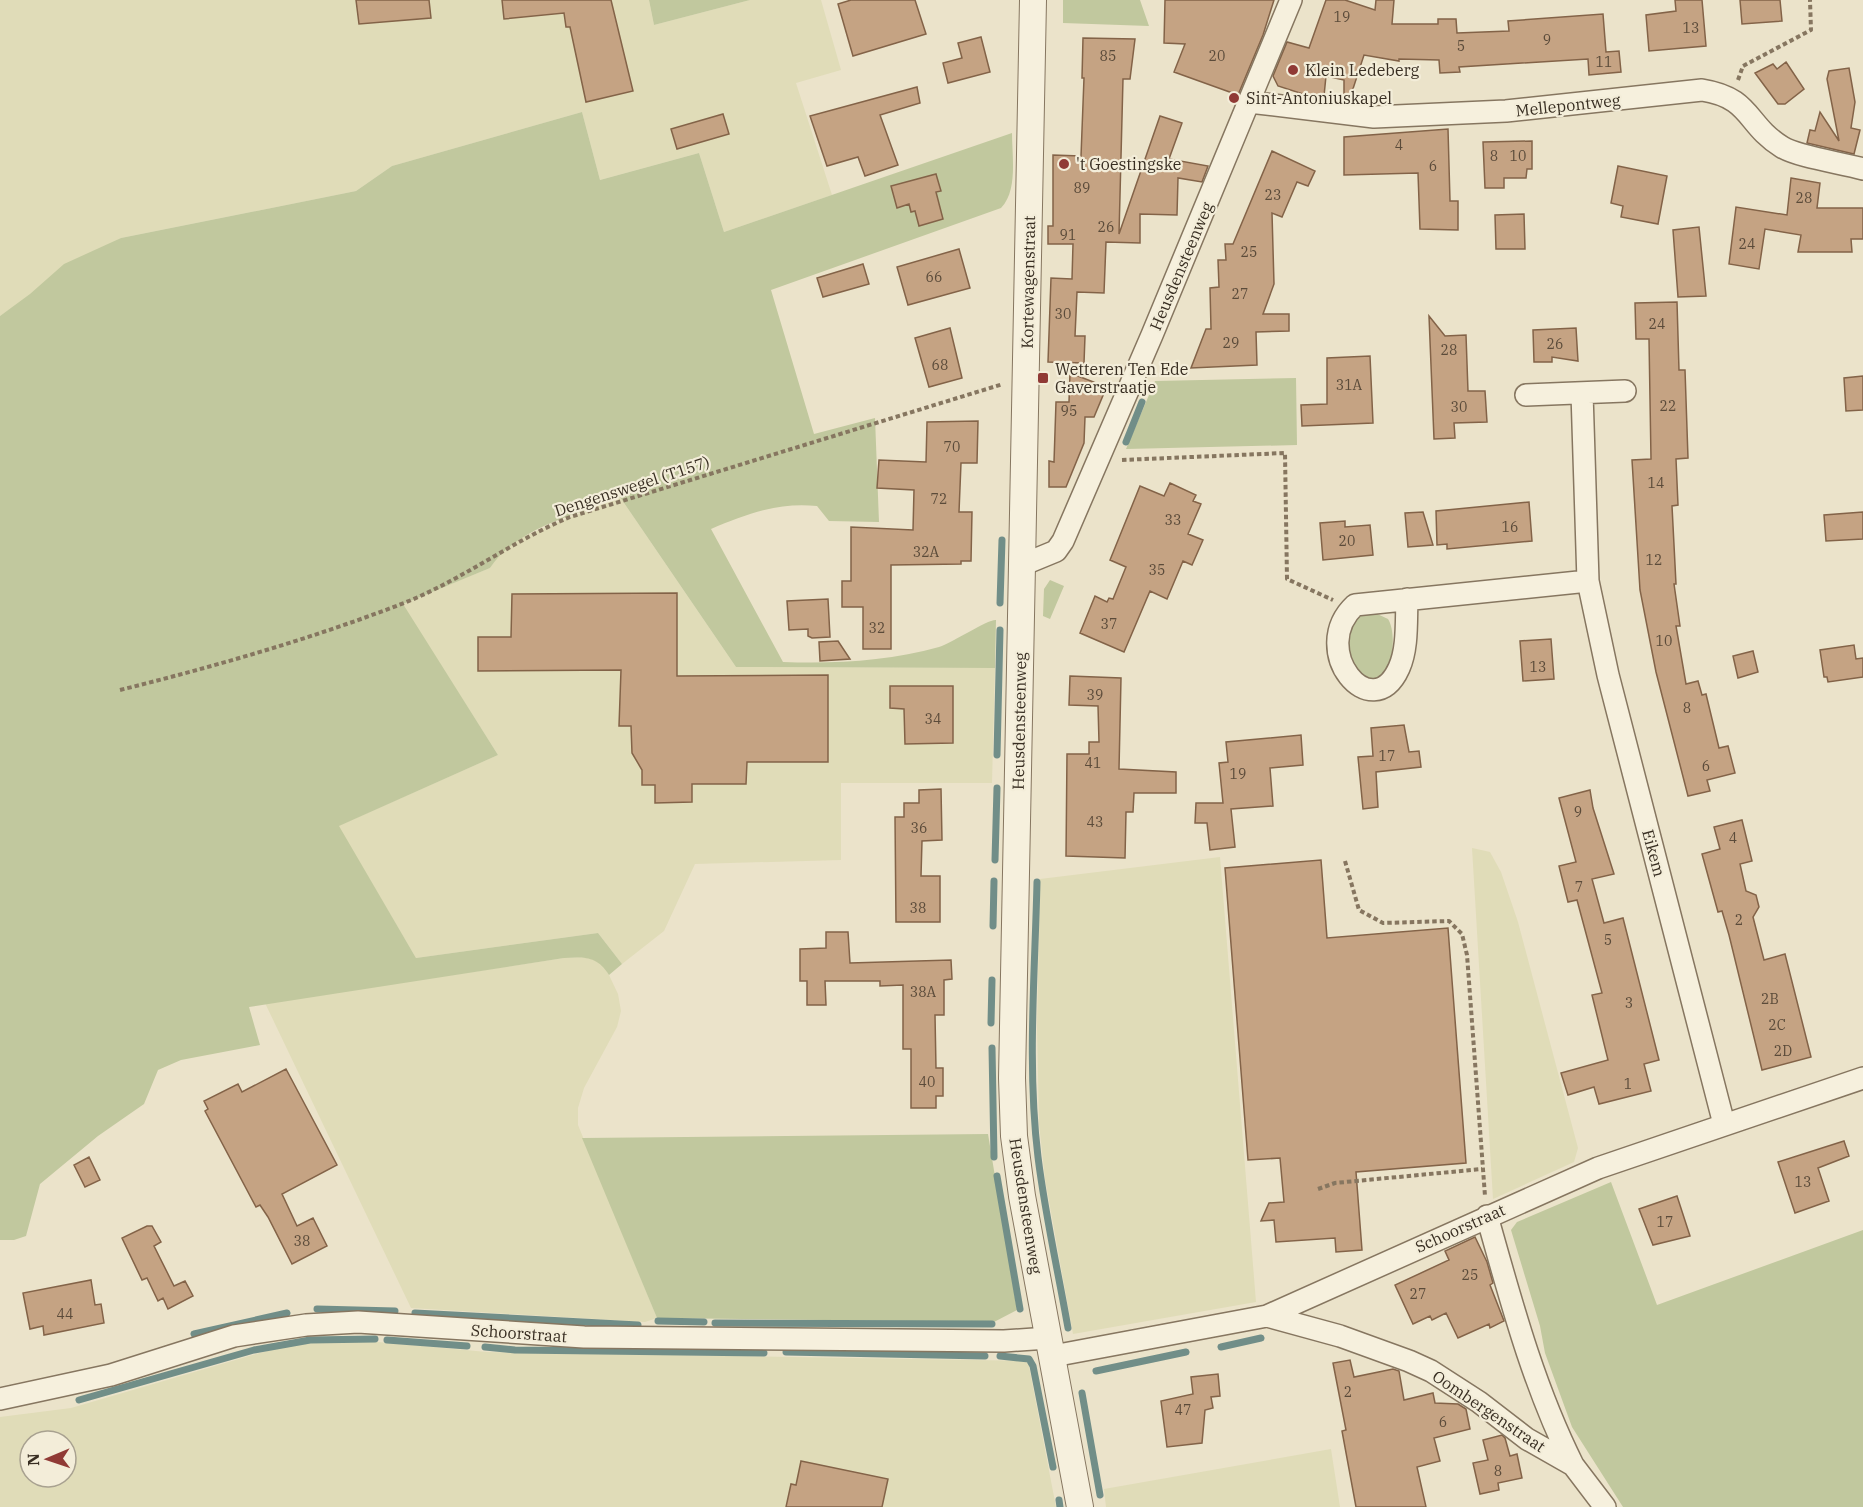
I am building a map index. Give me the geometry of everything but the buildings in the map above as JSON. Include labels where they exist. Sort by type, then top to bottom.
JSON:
[{"type":"street","name":"Kortewagenstraat","points":[[1023,565],[1033,0]]},
{"type":"street","name":"Heusdensteenweg","points":[[1080,1507],[1018,1166],[1012,1090],[1023,565],[1056,551],[1063,541],[1291,0]]},
{"type":"street","name":"Mellepontweg","points":[[1249,102],[1374,117],[1506,111],[1687,90],[1712,92],[1732,98]]},
{"type":"street","points":[[1732,98],[1741,104],[1761,133],[1785,149],[1863,169]]},
{"type":"street","points":[[1526,395],[1624,390]]},
{"type":"street","name":"Eikem","points":[[1582,393],[1588,581],[1608,675],[1724,1124]]},
{"type":"street","points":[[1407,599],[1400,666],[1389,682],[1373,689],[1360,687],[1349,680],[1341,664],[1339,635],[1341,619],[1354,605],[1407,599],[1588,581]]},
{"type":"street","name":"Schoorstraat","points":[[0,1399],[111,1375],[234,1336],[306,1325],[358,1322],[585,1337],[1004,1341],[1051,1347],[1267,1316],[1598,1168],[1863,1078]]},
{"type":"street","name":"Oombergenstraat","points":[[1487,1216],[1521,1336],[1551,1421],[1573,1465],[1605,1507]]},
{"type":"street","name":"Oombergenstraat","points":[[1267,1316],[1340,1336],[1422,1366],[1479,1402],[1527,1439],[1573,1465]]},
{"type":"path","points":[[1732,98],[1743,66],[1811,30],[1810,0]]},
{"type":"path","name":"Dengenswegel (T157)","points":[[120,690],[242,659],[404,603],[466,574],[530,536],[570,517],[1026,377]]},
{"type":"path","points":[[1097,461],[1285,453],[1287,579],[1326,595],[1347,611]]},
{"type":"path","points":[[1345,861],[1359,910],[1383,923],[1449,921],[1462,934],[1467,955],[1487,1216]]},
{"type":"path","points":[[1318,1189],[1335,1183],[1482,1169]]},
{"type":"shaded area","points":[[0,0],[649,0],[654,25],[750,0],[821,0],[841,70],[796,83],[832,195],[724,232],[699,153],[600,180],[582,112],[392,166],[356,191],[121,238],[96,251],[0,316]]},
{"type":"shaded area","points":[[620,497],[736,667],[995,668],[992,783],[841,783],[841,860],[695,864],[664,931],[622,964],[598,933],[416,958],[338,826],[498,755],[402,604],[490,568],[498,556],[520,538]]},
{"type":"shaded area","points":[[1472,848],[1490,852],[1501,872],[1518,922],[1578,1148],[1574,1162],[1493,1199]]},
{"type":"shaded area","points":[[1220,857],[1256,1302],[1073,1334],[1045,1179],[1039,1124],[1037,1027],[1040,879]]},
{"type":"shaded area","points":[[590,957],[602,963],[609,975],[618,994],[621,1011],[617,1027],[584,1088],[578,1108],[578,1125],[657,1318],[645,1322],[411,1308],[265,1003],[564,958]]},
{"type":"shaded area","points":[[326,1341],[367,1341],[487,1352],[1028,1361],[1056,1507],[0,1507],[0,1417],[71,1408],[290,1345]]},
{"type":"shaded area","points":[[1331,1449],[1340,1507],[1106,1507],[1104,1489]]},
{"type":"green space","points":[[649,0],[750,0],[654,25]]},
{"type":"green space","points":[[1063,0],[1140,0],[1149,26],[1063,23]]},
{"type":"green space","points":[[582,112],[600,180],[699,153],[724,232],[1012,133],[1012,183],[1001,208],[771,290],[814,434],[875,418],[879,522],[829,521],[817,506],[803,505],[763,510],[711,529],[783,662],[862,660],[901,656],[939,647],[996,620],[995,668],[736,667],[620,497],[531,532],[502,554],[490,568],[403,604],[498,755],[339,826],[416,958],[598,933],[622,964],[609,975],[600,964],[590,959],[564,958],[249,1007],[260,1045],[181,1060],[158,1070],[144,1104],[98,1136],[40,1184],[26,1236],[14,1240],[0,1240],[0,316],[30,294],[64,264],[121,238],[356,191],[392,166]]},
{"type":"green space","points":[[1296,378],[1297,445],[1126,449],[1155,381]]},
{"type":"green space","points":[[1050,580],[1064,586],[1050,619],[1043,616],[1044,589]]},
{"type":"green space","points":[[1373,612],[1388,619],[1393,639],[1386,670],[1380,676],[1368,679],[1352,667],[1349,632],[1355,619]]},
{"type":"green space","points":[[988,1134],[1017,1310],[994,1322],[657,1318],[582,1138]]},
{"type":"green space","points":[[1611,1182],[1657,1305],[1863,1230],[1863,1507],[1623,1507],[1572,1427],[1545,1353],[1540,1326],[1511,1230],[1517,1222]]},
{"type":"waterway","points":[[1126,442],[1142,402]]},
{"type":"waterway","points":[[1000,603],[1002,540]]},
{"type":"waterway","points":[[997,755],[1000,630]]},
{"type":"waterway","points":[[995,860],[997,788]]},
{"type":"waterway","points":[[993,926],[994,881]]},
{"type":"waterway","points":[[1037,882],[1032,1054],[1035,1123],[1044,1200],[1068,1328]]},
{"type":"waterway","points":[[991,1023],[992,980]]},
{"type":"waterway","points":[[992,1048],[994,1157]]},
{"type":"waterway","points":[[997,1176],[1020,1309]]},
{"type":"waterway","points":[[317,1309],[395,1311]]},
{"type":"waterway","points":[[194,1334],[287,1313]]},
{"type":"waterway","points":[[415,1313],[638,1325]]},
{"type":"waterway","points":[[658,1321],[704,1322]]},
{"type":"waterway","points":[[715,1323],[992,1324]]},
{"type":"waterway","points":[[1221,1347],[1261,1338]]},
{"type":"waterway","points":[[79,1400],[254,1350],[310,1340],[375,1339]]},
{"type":"waterway","points":[[387,1340],[467,1346]]},
{"type":"waterway","points":[[485,1347],[515,1350],[764,1353]]},
{"type":"waterway","points":[[786,1352],[985,1356]]},
{"type":"waterway","points":[[1096,1371],[1186,1352]]},
{"type":"waterway","points":[[1000,1356],[1029,1359],[1033,1366],[1053,1467]]},
{"type":"waterway","points":[[1082,1393],[1100,1495]]},
{"type":"waterway","points":[[1059,1500],[1060,1507]]},
{"type":"place","name":"Klein Ledeberg","points":[[1293,70]]},
{"type":"place","name":"Sint-Antoniuskapel","points":[[1234,98]]},
{"type":"place","name":"'t Goestingske","points":[[1064,164]]},
{"type":"place","name":"Wetteren Ten Ede Gaverstraatje","points":[[1043,378]]}]
